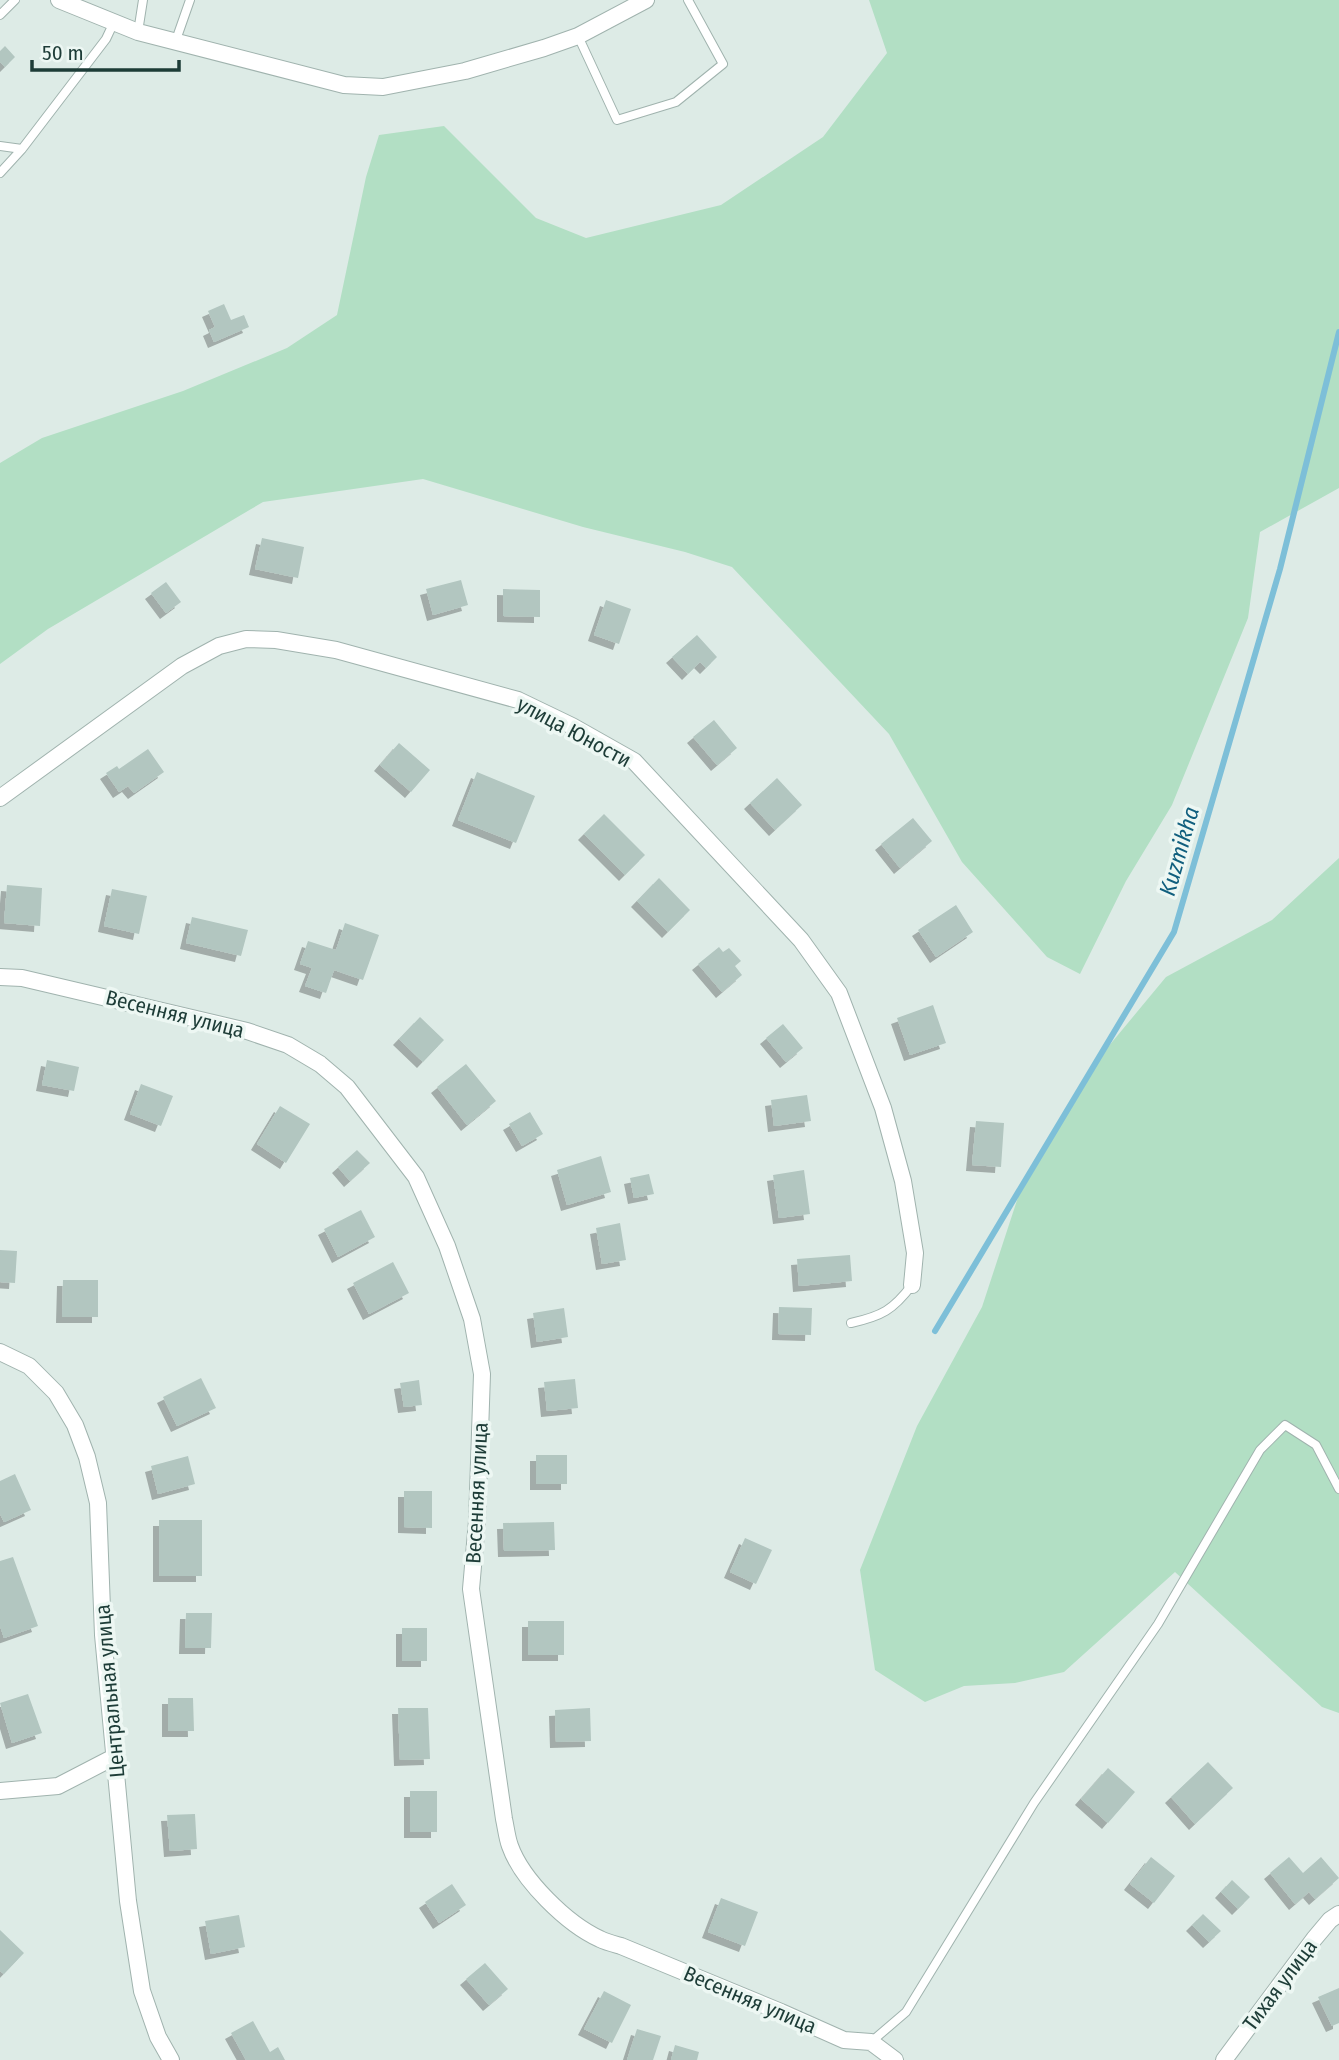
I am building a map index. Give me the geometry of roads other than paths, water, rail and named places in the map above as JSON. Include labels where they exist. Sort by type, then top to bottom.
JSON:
[{"type":"street","points":[[59,0],[138,32],[344,85],[383,87],[465,71],[578,36],[646,0]]},
{"type":"street","name":"улица Юности","points":[[0,798],[182,666],[219,646],[246,639],[276,640],[337,650],[518,700],[572,726],[634,761],[801,940],[839,993],[883,1108],[904,1181],[915,1253],[912,1285]]},
{"type":"street","name":"Весенняя улица","points":[[0,976],[22,978],[247,1031],[288,1045],[320,1064],[347,1087],[416,1177],[447,1246],[472,1319],[481,1374],[477,1521],[471,1589],[504,1819],[510,1846],[524,1873],[538,1892],[599,1939],[844,2040],[871,2042],[895,2060]]},
{"type":"street","name":"Центральная улица","points":[[0,1352],[29,1367],[56,1393],[75,1425],[87,1457],[98,1503],[103,1636],[128,1901],[142,1991],[158,2037],[171,2060]]},
{"type":"street","points":[[0,1791],[58,1786],[114,1757]]},
{"type":"street","name":"Тихая улица","points":[[1224,2060],[1314,1939],[1330,1920],[1339,1914]]},
{"type":"lane","points":[[0,15],[15,0]]},
{"type":"lane","points":[[138,32],[143,0]]},
{"type":"lane","points":[[176,40],[190,0]]},
{"type":"lane","points":[[578,36],[617,120],[676,102],[723,64],[688,0]]},
{"type":"lane","points":[[0,173],[22,149],[106,39],[114,22]]},
{"type":"lane","points":[[0,146],[22,149]]},
{"type":"lane","points":[[851,1323],[871,1318],[897,1305],[912,1285]]},
{"type":"lane","points":[[871,2042],[906,2012],[1034,1802],[1158,1624],[1260,1450],[1285,1425],[1317,1445],[1339,1489]]},
{"type":"waterway","name":"Kuzmikha","points":[[935,1331],[1174,932],[1280,569],[1339,332]]}]
